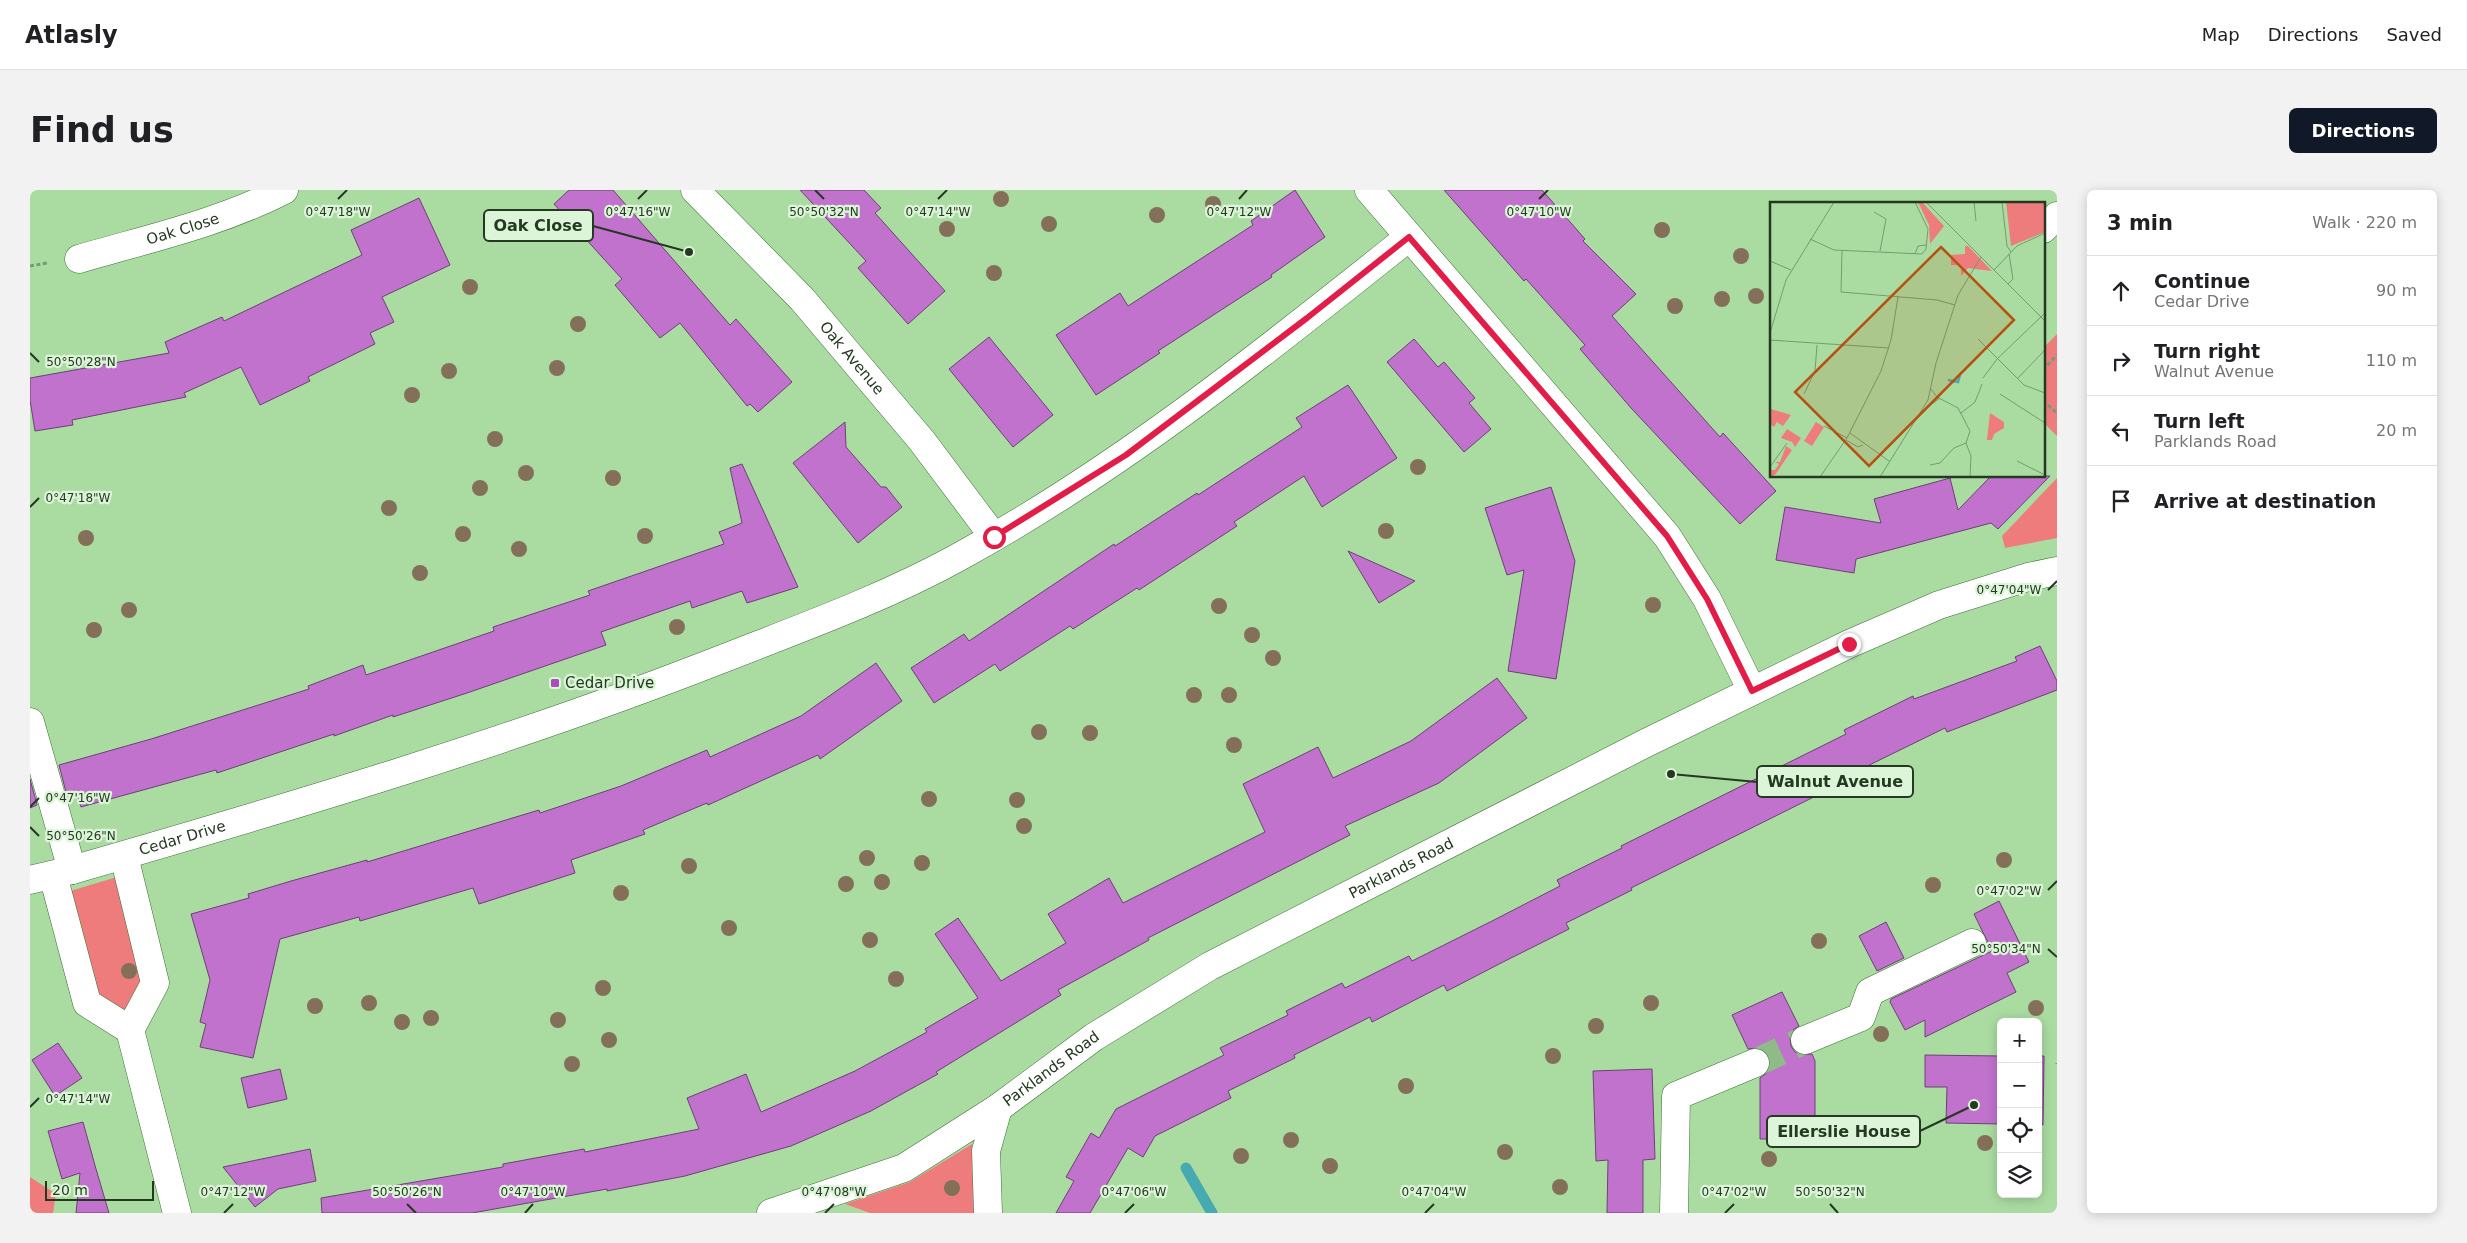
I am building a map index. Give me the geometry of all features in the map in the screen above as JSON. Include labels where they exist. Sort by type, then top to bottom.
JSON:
[{"type":"street","name":"Oak Close","points":[[79,259],[206,222],[263,201],[284,190]]},
{"type":"street","name":"Oak Avenue","points":[[694,190],[802,299],[922,442],[994,537]]},
{"type":"street","points":[[1369,190],[1667,536],[1707,599],[1752,691]]},
{"type":"street","points":[[2044,228],[2057,216]]},
{"type":"street","name":"Cedar Drive","points":[[52,875],[124,856],[367,783],[639,692],[872,599],[952,561],[1126,455],[1307,318],[1409,237]]},
{"type":"street","name":"Parklands Road","points":[[790,1211],[904,1168],[998,1108],[1094,1037],[1210,966],[1646,743],[1849,644],[1939,605],[2028,577],[2057,571]]},
{"type":"street","points":[[30,722],[52,875],[87,1003],[130,1030],[176,1213]]},
{"type":"street","name":"Cedar Drive","points":[[124,856],[155,983],[130,1030]]},
{"type":"street","points":[[1805,1040],[1860,1017],[1870,992],[1972,943]]},
{"type":"street","points":[[1674,1213],[1676,1096],[1755,1063]]},
{"type":"street","points":[[988,1213],[986,1151],[998,1108]]},
{"type":"path","points":[[2044,369],[2057,355]]},
{"type":"path","points":[[2044,401],[2057,413]]},
{"type":"shaded area","points":[[2057,334],[2057,436],[2044,423],[2044,347]]},
{"type":"shaded area","points":[[2057,478],[2057,538],[2005,548],[2002,536]]},
{"type":"shaded area","points":[[117,877],[144,982],[128,1015],[96,995],[70,891]]},
{"type":"shaded area","points":[[972,1144],[977,1213],[870,1213],[845,1204],[910,1182]]},
{"type":"shaded area","points":[[30,1177],[56,1194],[53,1213],[30,1213]]},
{"type":"building","points":[[569,190],[613,190],[730,325],[736,319],[792,382],[758,412],[750,404],[747,406],[680,323],[660,338],[615,285],[622,279],[554,204]]},
{"type":"building","points":[[800,190],[864,190],[881,208],[875,213],[945,291],[908,324],[858,268],[866,261]]},
{"type":"building","points":[[1295,190],[1325,237],[1271,275],[1272,277],[1158,351],[1160,353],[1096,395],[1056,335],[1120,293],[1128,306],[1253,225],[1251,221]]},
{"type":"building","points":[[1444,190],[1542,190],[1585,239],[1583,241],[1636,294],[1612,316],[1720,437],[1723,433],[1776,491],[1740,524],[1631,408],[1580,349],[1585,345],[1526,279],[1524,281]]},
{"type":"building","points":[[419,198],[450,265],[382,297],[394,322],[370,333],[375,344],[308,377],[310,381],[260,405],[241,367],[184,393],[186,397],[72,420],[73,425],[35,431],[30,400],[30,378],[169,353],[165,342],[222,317],[224,321],[362,255],[351,230]]},
{"type":"building","points":[[989,337],[1053,415],[1013,447],[949,369]]},
{"type":"building","points":[[1414,339],[1438,367],[1444,362],[1475,398],[1469,403],[1491,429],[1464,452],[1387,362]]},
{"type":"building","points":[[1348,385],[1397,458],[1322,507],[1304,476],[1234,522],[1237,526],[1139,590],[1137,588],[1073,629],[1070,626],[1000,671],[995,664],[934,703],[911,668],[964,634],[969,641],[1114,544],[1115,546],[1197,493],[1198,495],[1302,427],[1296,418]]},
{"type":"building","points":[[845,422],[846,447],[881,487],[886,487],[902,507],[858,543],[793,463]]},
{"type":"building","points":[[742,464],[798,587],[747,603],[742,591],[692,608],[690,601],[601,632],[606,645],[467,693],[393,717],[393,715],[217,773],[216,770],[81,807],[76,793],[67,796],[59,765],[151,739],[309,689],[308,686],[363,665],[366,675],[494,631],[493,627],[590,595],[588,591],[724,544],[719,532],[742,523],[730,468]]},
{"type":"building","points":[[2044,476],[2050,476],[1998,529],[1991,523],[1856,559],[1854,573],[1776,560],[1785,507],[1881,523],[1874,499],[1950,478],[1958,510],[1989,478],[2044,478]]},
{"type":"building","points":[[1551,487],[1575,561],[1556,679],[1508,671],[1524,570],[1507,575],[1485,508]]},
{"type":"building","points":[[1348,551],[1415,581],[1379,603]]},
{"type":"building","points":[[2040,646],[2057,681],[2057,690],[1947,732],[1945,728],[1853,773],[1854,777],[1631,888],[1632,890],[1566,923],[1569,929],[1447,991],[1444,985],[1372,1022],[1370,1017],[1294,1055],[1295,1058],[1228,1091],[1231,1098],[1155,1136],[1143,1157],[1128,1148],[1090,1213],[1056,1213],[1074,1181],[1066,1177],[1091,1133],[1099,1138],[1116,1109],[1224,1055],[1220,1048],[1288,1015],[1286,1011],[1342,983],[1345,988],[1409,956],[1412,961],[1494,920],[1560,886],[1557,880],[1846,734],[1844,730],[1913,696],[1914,699],[2017,661],[2015,657]]},
{"type":"building","points":[[876,663],[902,701],[820,759],[818,755],[708,805],[707,803],[643,830],[645,834],[571,860],[575,873],[479,904],[473,888],[360,921],[359,917],[280,939],[253,1058],[200,1047],[206,1024],[200,1022],[210,980],[191,914],[249,898],[248,894],[291,881],[367,860],[367,862],[539,810],[540,813],[621,786],[707,750],[710,757],[801,716]]},
{"type":"building","points":[[1497,678],[1527,718],[1439,783],[1345,826],[1350,835],[1148,938],[1149,940],[1058,990],[1061,995],[936,1072],[938,1074],[871,1111],[791,1146],[685,1176],[607,1191],[607,1189],[472,1213],[322,1213],[321,1198],[503,1167],[503,1164],[584,1149],[585,1152],[699,1129],[687,1098],[746,1074],[761,1112],[855,1071],[927,1032],[925,1029],[978,998],[935,934],[958,918],[1001,981],[1066,943],[1048,914],[1109,878],[1123,903],[1265,832],[1243,784],[1318,747],[1333,778],[1411,741]]},
{"type":"building","points":[[30,779],[37,805],[30,808]]},
{"type":"building","points":[[1999,901],[2029,962],[2007,973],[2016,992],[1925,1037],[1925,1020],[1905,1030],[1890,1002],[1891,999],[1992,951],[1974,914]]},
{"type":"building","points":[[1886,922],[1904,958],[1877,971],[1859,936]]},
{"type":"building","points":[[1782,992],[1799,1026],[1793,1030],[1790,1037],[1791,1046],[1795,1052],[1802,1055],[1812,1054],[1815,1061],[1815,1139],[1760,1139],[1760,1078],[1768,1072],[1770,1057],[1765,1051],[1757,1048],[1748,1049],[1732,1015]]},
{"type":"building","points":[[58,1043],[82,1078],[55,1096],[32,1060]]},
{"type":"building","points":[[1925,1055],[1997,1056],[1997,1124],[1946,1123],[1947,1087],[1925,1087]]},
{"type":"building","points":[[2042,1056],[2044,1056],[2043,1125]]},
{"type":"building","points":[[280,1069],[287,1099],[248,1108],[241,1078]]},
{"type":"building","points":[[1652,1069],[1655,1159],[1643,1160],[1643,1213],[1607,1213],[1608,1160],[1596,1161],[1593,1071]]},
{"type":"building","points":[[83,1122],[109,1213],[76,1213],[80,1173],[62,1179],[48,1131]]},
{"type":"building","points":[[310,1149],[316,1181],[278,1189],[255,1207],[223,1167]]},
{"type":"waterway","points":[[1186,1168],[1212,1213]]},
{"type":"tunnel","points":[[1755,1063],[1805,1040]]},
{"type":"place","name":"Oak Close","points":[[689,252]]},
{"type":"place","name":"Cedar Drive","points":[[555,683]]},
{"type":"place","name":"Walnut Avenue","points":[[1671,774]]},
{"type":"place","name":"Ellerslie House","points":[[1974,1105]]},
{"type":"route","points":[[994,537],[1065,495],[1126,455],[1307,318],[1409,237],[1667,536],[1688,566],[1707,599],[1752,691],[1849,644]]}]
